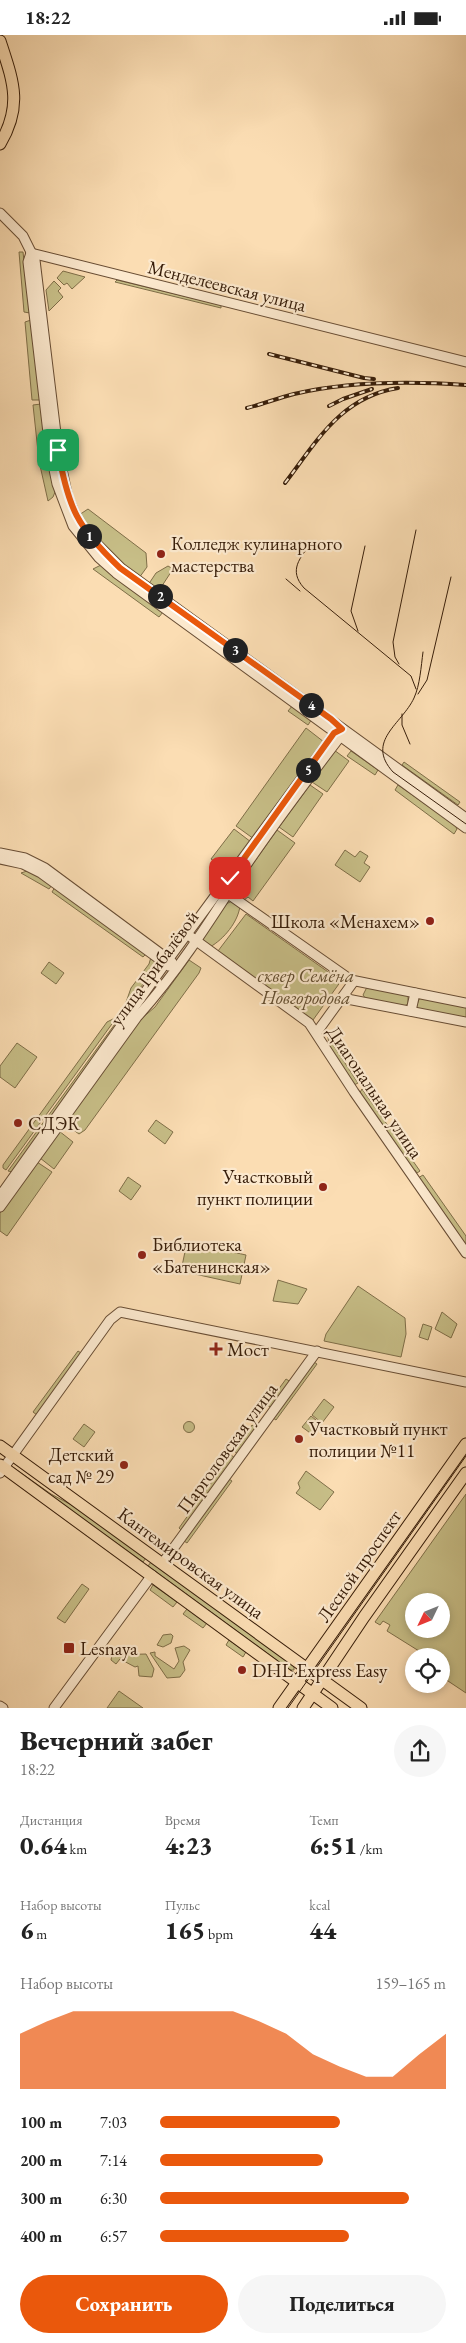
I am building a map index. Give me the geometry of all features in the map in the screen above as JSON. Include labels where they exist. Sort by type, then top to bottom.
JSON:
[{"type":"main road","points":[[0,41],[12,80],[13,105],[13,117],[0,144]]},
{"type":"main road","points":[[0,127],[13,105]]},
{"type":"main road","name":"Лесной проспект","points":[[279,1708],[466,1444]]},
{"type":"main road","name":"Кантемировская улица","points":[[0,1446],[361,1708]]},
{"type":"main road","name":"Кантемировская улица","points":[[1,1469],[152,1575],[332,1708]]},
{"type":"main road","name":"Лесной проспект","points":[[303,1708],[364,1617],[466,1473]]},
{"type":"street","points":[[0,213],[23,236],[31,253],[28,262],[50,450],[62,500],[73,526],[94,552],[116,573],[327,725],[466,818]]},
{"type":"street","name":"Менделеевская улица","points":[[31,253],[466,362]]},
{"type":"street","points":[[339,733],[466,828]]},
{"type":"street","name":"улица Грибалёвой","points":[[0,1207],[137,1017],[176,968],[225,891],[339,733]]},
{"type":"street","points":[[0,853],[25,858],[44,868],[167,962]]},
{"type":"street","points":[[0,859],[23,865],[41,873],[176,968]]},
{"type":"street","points":[[225,891],[354,981],[466,1003]]},
{"type":"street","name":"улица Грибалёвой","points":[[0,1196],[167,962],[187,935],[225,891]]},
{"type":"street","name":"Диагональная улица","points":[[187,935],[309,1023],[317,1032],[354,1093],[466,1253]]},
{"type":"street","points":[[317,1032],[354,981]]},
{"type":"street","points":[[411,1011],[415,993]]},
{"type":"street","points":[[342,998],[466,1022]]},
{"type":"street","points":[[1,1469],[116,1314],[130,1313],[466,1382]]},
{"type":"street","name":"Парголовская улица","points":[[162,1564],[317,1351]]},
{"type":"street","points":[[54,1708],[152,1575]]},
{"type":"green space","points":[[19,252],[23,252],[30,313],[24,312]]},
{"type":"green space","points":[[63,271],[85,277],[72,289],[67,283],[64,285],[57,278]]},
{"type":"green space","points":[[117,280],[221,305],[221,308],[115,282]]},
{"type":"green space","points":[[54,281],[61,288],[58,291],[63,297],[49,311],[46,290]]},
{"type":"green space","points":[[31,320],[40,400],[32,400],[25,322]]},
{"type":"green space","points":[[41,404],[55,492],[48,501],[39,461],[33,405]]},
{"type":"green space","points":[[88,509],[146,553],[147,567],[139,578],[122,565],[91,533],[79,515]]},
{"type":"green space","points":[[101,565],[163,612],[159,617],[93,569]]},
{"type":"green space","points":[[168,566],[173,569],[158,592],[148,585],[156,573]]},
{"type":"green space","points":[[293,705],[312,719],[308,725],[288,711]]},
{"type":"green space","points":[[306,728],[324,742],[254,839],[236,826]]},
{"type":"green space","points":[[334,750],[349,761],[327,792],[312,782]]},
{"type":"green space","points":[[351,751],[378,770],[375,775],[347,756]]},
{"type":"green space","points":[[404,762],[460,802],[458,805],[402,765]]},
{"type":"green space","points":[[310,785],[323,794],[293,837],[279,827]]},
{"type":"green space","points":[[398,785],[455,825],[457,829],[454,834],[395,790]]},
{"type":"green space","points":[[234,829],[251,842],[229,872],[211,859]]},
{"type":"green space","points":[[277,830],[295,843],[253,901],[248,897],[244,900],[238,893],[238,885]]},
{"type":"green space","points":[[345,850],[355,857],[360,851],[368,856],[364,863],[370,867],[360,882],[335,865]]},
{"type":"green space","points":[[30,870],[52,885],[49,889],[21,873]]},
{"type":"green space","points":[[55,887],[146,954],[143,957],[52,892]]},
{"type":"green space","points":[[232,901],[240,906],[239,912],[225,935],[210,947],[203,940],[204,934],[226,904]]},
{"type":"green space","name":"сквер Семёна Новгородова","points":[[246,914],[341,981],[313,1020],[218,951]]},
{"type":"green space","points":[[151,957],[156,962],[156,968],[124,1008],[131,988],[149,964]]},
{"type":"green space","points":[[189,960],[201,968],[199,973],[85,1130],[79,1134],[65,1124],[140,1020],[155,1007]]},
{"type":"green space","points":[[49,962],[64,973],[56,984],[41,973]]},
{"type":"green space","points":[[367,987],[408,995],[408,1004],[404,1006],[366,999],[363,995]]},
{"type":"green space","points":[[420,997],[466,1006],[466,1019],[419,1010],[416,1007]]},
{"type":"green space","points":[[117,1017],[6,1170],[3,1168],[3,1165],[107,1022]]},
{"type":"green space","points":[[120,1017],[122,1018],[13,1172],[8,1171]]},
{"type":"green space","points":[[328,1037],[358,1083],[354,1085],[329,1046]]},
{"type":"green space","points":[[17,1043],[37,1057],[15,1088],[0,1077],[0,1066]]},
{"type":"green space","points":[[362,1089],[420,1171],[417,1173],[415,1170],[413,1171],[359,1094]]},
{"type":"green space","points":[[156,1120],[173,1132],[165,1144],[148,1131]]},
{"type":"green space","points":[[59,1131],[73,1142],[54,1169],[40,1158]]},
{"type":"green space","points":[[37,1162],[52,1172],[7,1236],[0,1231],[0,1213]]},
{"type":"green space","points":[[423,1175],[466,1236],[466,1246],[418,1178]]},
{"type":"green space","points":[[128,1177],[141,1186],[131,1200],[119,1191]]},
{"type":"green space","points":[[187,1242],[246,1255],[240,1284],[181,1271]]},
{"type":"green space","points":[[278,1280],[307,1289],[298,1304],[273,1301]]},
{"type":"green space","points":[[358,1286],[405,1318],[406,1334],[401,1357],[324,1341],[326,1334]]},
{"type":"green space","points":[[442,1312],[457,1324],[451,1338],[435,1329]]},
{"type":"green space","points":[[423,1324],[432,1327],[428,1340],[419,1337]]},
{"type":"green space","points":[[78,1351],[81,1353],[37,1415],[33,1412]]},
{"type":"green space","points":[[314,1362],[317,1364],[276,1420],[273,1418]]},
{"type":"green space","points":[[286,1379],[291,1382],[272,1408],[267,1405]]},
{"type":"green space","points":[[324,1399],[334,1407],[322,1423],[312,1415]]},
{"type":"green space","points":[[311,1416],[321,1424],[313,1435],[302,1427]]},
{"type":"green space","points":[[189,1421],[195,1427],[189,1433],[183,1427]]},
{"type":"green space","points":[[84,1424],[95,1432],[84,1447],[73,1439]]},
{"type":"green space","points":[[252,1425],[257,1429],[238,1454],[234,1451]]},
{"type":"green space","points":[[231,1455],[235,1458],[182,1531],[179,1528]]},
{"type":"green space","points":[[14,1468],[51,1494],[79,1509],[146,1558],[143,1562]]},
{"type":"green space","points":[[306,1471],[334,1492],[320,1510],[296,1493],[300,1488],[298,1483]]},
{"type":"green space","points":[[229,1479],[232,1481],[187,1543],[184,1541]]},
{"type":"green space","points":[[466,1494],[466,1693],[450,1682],[450,1648],[414,1648],[387,1631],[390,1625],[383,1621],[380,1625],[375,1622]]},
{"type":"green space","points":[[151,1562],[294,1666],[294,1670],[290,1670],[148,1566]]},
{"type":"green space","points":[[82,1584],[89,1589],[65,1623],[57,1618]]},
{"type":"green space","points":[[153,1585],[177,1602],[173,1607],[150,1590]]},
{"type":"green space","points":[[187,1609],[207,1623],[203,1628],[183,1614]]},
{"type":"green space","points":[[171,1634],[173,1636],[171,1643],[163,1647],[157,1645],[163,1635]]},
{"type":"green space","points":[[229,1640],[246,1652],[243,1657],[226,1645]]},
{"type":"green space","points":[[184,1646],[190,1650],[183,1662],[185,1670],[180,1677],[167,1678],[150,1653],[155,1652],[155,1656],[174,1669],[179,1661],[175,1648]]},
{"type":"green space","points":[[146,1654],[154,1669],[152,1677],[139,1676],[138,1666],[135,1667],[120,1659],[116,1664],[111,1660],[112,1655]]},
{"type":"green space","points":[[119,1691],[143,1708],[107,1708]]},
{"type":"tram line","points":[[399,664],[395,657],[393,642],[416,530]]},
{"type":"tram line","points":[[312,542],[303,553],[296,570],[299,582],[411,676],[416,689]]},
{"type":"tram line","points":[[358,631],[351,611],[365,546]]},
{"type":"tram line","points":[[418,694],[427,680],[451,577]]},
{"type":"tram line","points":[[286,579],[300,591]]},
{"type":"tram line","points":[[423,652],[419,682],[414,698],[388,733],[384,742],[385,761],[393,772],[466,824]]},
{"type":"tram line","points":[[402,714],[402,725],[410,744]]},
{"type":"tram line","points":[[288,1708],[466,1456]]},
{"type":"railway","points":[[269,354],[374,379]]},
{"type":"railway","points":[[247,408],[294,394],[358,384],[423,383],[466,385]]},
{"type":"railway","points":[[285,483],[320,437],[346,411],[378,393],[398,388]]},
{"type":"railway","points":[[329,406],[372,389]]},
{"type":"place","name":"Колледж кулинарного мастерства","points":[[161,554]]},
{"type":"place","name":"Школа «Менахем»","points":[[430,921]]},
{"type":"place","name":"СДЭК","points":[[18,1123]]},
{"type":"place","name":"Участковый пункт полиции","points":[[323,1187]]},
{"type":"place","name":"Библиотека «Батенинская»","points":[[142,1255]]},
{"type":"place","name":"Мост","points":[[216,1349]]},
{"type":"place","name":"Участковый пункт полиции №11","points":[[299,1439]]},
{"type":"place","name":"Детский сад № 29","points":[[124,1465]]},
{"type":"place","name":"Lesnaya","points":[[69,1648]]},
{"type":"place","name":"DHL Express Easy","points":[[242,1670]]},
{"type":"route","points":[[58,450],[64,482],[73,511],[79,523],[104,553],[120,568],[331,719],[342,729],[334,733],[230,878]]}]
